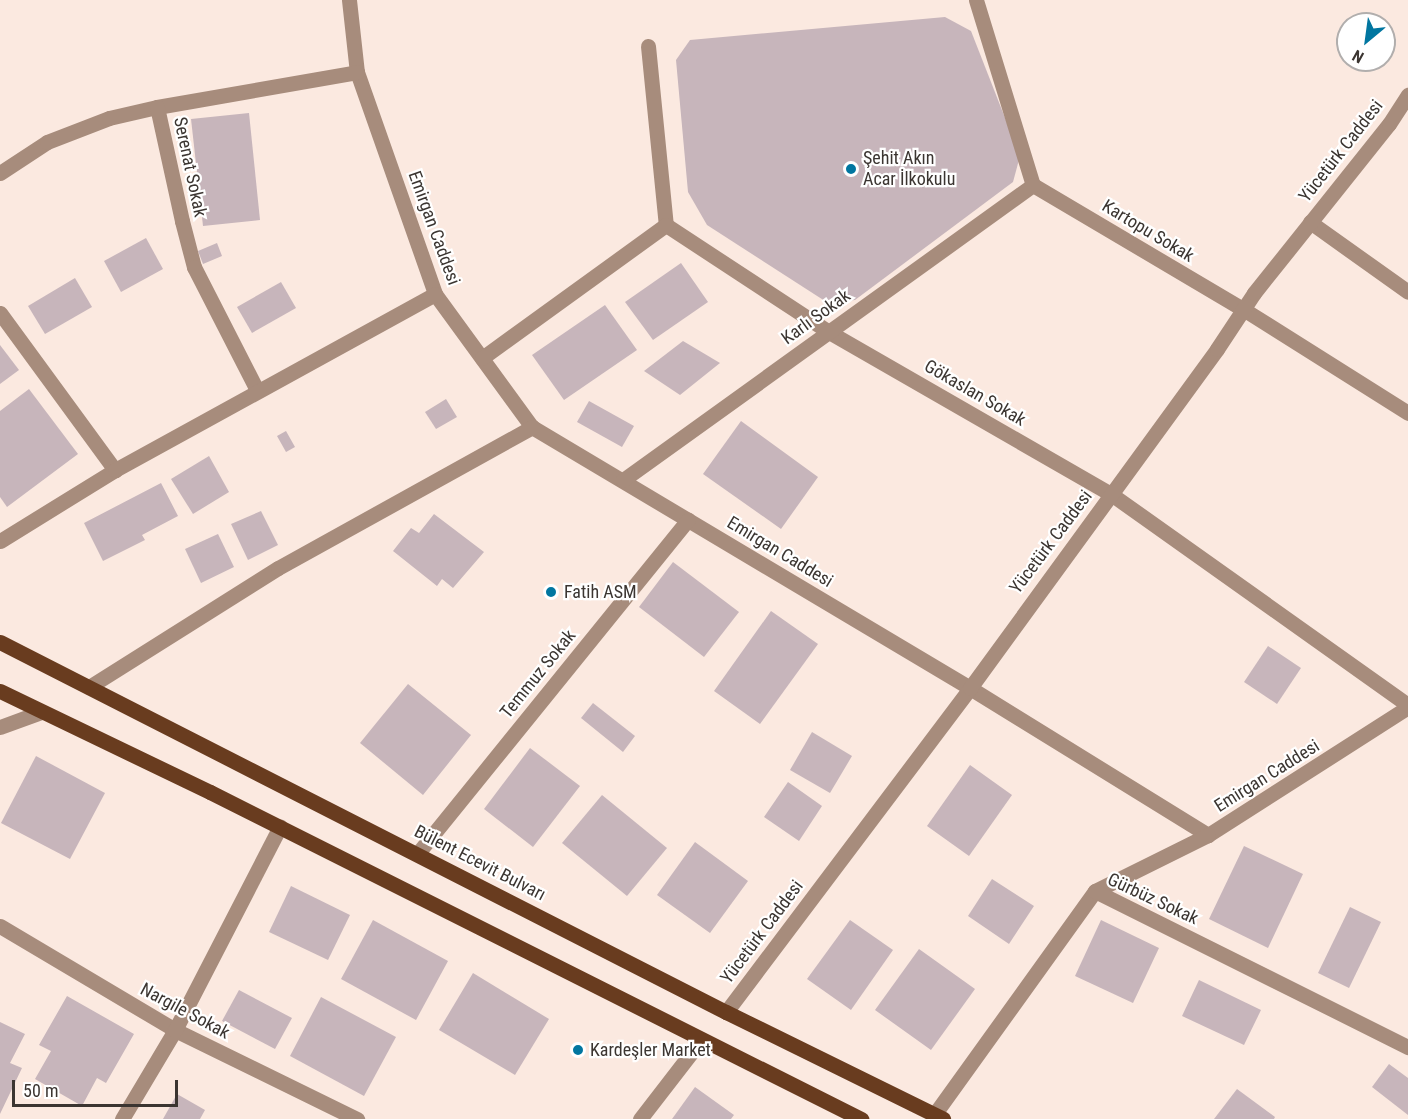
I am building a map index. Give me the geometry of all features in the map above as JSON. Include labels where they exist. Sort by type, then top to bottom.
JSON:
[{"type":"main road","name":"Bülent Ecevit Bulvarı","points":[[0,642],[726,1012],[939,1117]]},
{"type":"main road","points":[[0,692],[280,827],[861,1119]]},
{"type":"street","name":"Emirgan Caddesi","points":[[349,0],[357,72],[435,294],[532,427],[970,688],[1208,835],[1408,706]]},
{"type":"street","points":[[976,0],[1033,185]]},
{"type":"street","points":[[482,358],[666,225],[648,46]]},
{"type":"street","points":[[158,107],[357,72]]},
{"type":"street","name":"Yücetürk Caddesi","points":[[726,1012],[970,688],[1243,309],[1389,124],[1408,95]]},
{"type":"street","name":"Serenat Sokak","points":[[0,173],[47,142],[109,118],[158,107],[194,267],[258,390]]},
{"type":"street","name":"Kartopu Sokak","points":[[1033,185],[1243,309],[1408,413]]},
{"type":"street","name":"Karlı Sokak","points":[[623,480],[1033,185]]},
{"type":"street","points":[[1310,222],[1408,292]]},
{"type":"street","name":"Gökaslan Sokak","points":[[666,225],[829,332],[1111,494],[1408,706]]},
{"type":"street","points":[[0,541],[115,470],[435,294]]},
{"type":"street","points":[[0,313],[115,470]]},
{"type":"street","points":[[89,687],[278,568],[532,427]]},
{"type":"street","name":"Temmuz Sokak","points":[[418,854],[688,519]]},
{"type":"street","points":[[0,727],[41,712]]},
{"type":"street","points":[[122,1119],[175,1030],[280,827]]},
{"type":"street","points":[[1095,891],[1208,835]]},
{"type":"street","name":"Gürbüz Sokak","points":[[939,1117],[1095,891],[1408,1047]]},
{"type":"street","name":"Nargile Sokak","points":[[0,926],[175,1030],[357,1119]]},
{"type":"street","points":[[640,1119],[700,1040]]},
{"type":"building","name":"Şehit Akın Acar İlkokulu","points":[[945,17],[971,31],[1020,156],[1013,182],[855,300],[828,303],[707,225],[688,192],[676,60],[690,40]]},
{"type":"building","points":[[249,113],[260,220],[203,226],[191,119]]},
{"type":"building","points":[[146,238],[163,269],[121,292],[104,261]]},
{"type":"building","points":[[217,243],[222,256],[203,264],[198,251]]},
{"type":"building","points":[[681,263],[708,302],[653,340],[625,302]]},
{"type":"building","points":[[75,278],[92,307],[45,334],[28,306]]},
{"type":"building","points":[[281,282],[296,308],[252,333],[237,307]]},
{"type":"building","points":[[605,305],[637,350],[564,400],[532,355]]},
{"type":"building","points":[[683,341],[720,363],[680,395],[644,371]]},
{"type":"building","points":[[0,345],[19,370],[0,384]]},
{"type":"building","points":[[29,389],[78,454],[7,507],[0,497],[0,411]]},
{"type":"building","points":[[446,399],[457,417],[436,429],[425,412]]},
{"type":"building","points":[[589,401],[634,426],[622,447],[577,422]]},
{"type":"building","points":[[741,421],[818,477],[781,529],[703,474]]},
{"type":"building","points":[[286,431],[295,447],[286,452],[277,436]]},
{"type":"building","points":[[209,456],[229,492],[193,514],[171,479]]},
{"type":"building","points":[[161,483],[178,516],[142,535],[145,540],[103,561],[84,523]]},
{"type":"building","points":[[261,511],[278,545],[248,560],[231,524]]},
{"type":"building","points":[[434,514],[484,552],[453,588],[442,579],[437,586],[393,551],[411,528],[419,533]]},
{"type":"building","points":[[218,534],[234,567],[201,583],[185,549]]},
{"type":"building","points":[[673,562],[739,612],[704,657],[639,607]]},
{"type":"building","points":[[771,611],[818,644],[760,724],[714,691]]},
{"type":"building","points":[[1268,646],[1301,668],[1277,704],[1244,682]]},
{"type":"building","points":[[408,684],[471,735],[423,795],[360,743]]},
{"type":"building","points":[[593,703],[635,736],[623,752],[581,718]]},
{"type":"building","points":[[812,732],[852,756],[830,793],[790,770]]},
{"type":"building","points":[[530,748],[580,786],[533,847],[484,809]]},
{"type":"building","points":[[36,756],[105,793],[70,859],[1,823]]},
{"type":"building","points":[[970,765],[1012,795],[969,856],[927,826]]},
{"type":"building","points":[[788,782],[822,806],[799,841],[764,817]]},
{"type":"building","points":[[602,795],[667,848],[627,896],[562,843]]},
{"type":"building","points":[[695,842],[748,881],[710,933],[657,895]]},
{"type":"building","points":[[1244,846],[1303,874],[1268,948],[1209,919]]},
{"type":"building","points":[[992,879],[1034,906],[1009,944],[968,916]]},
{"type":"building","points":[[291,886],[350,915],[328,960],[269,932]]},
{"type":"building","points":[[1350,907],[1381,922],[1349,988],[1318,973]]},
{"type":"building","points":[[373,920],[448,961],[416,1020],[341,979]]},
{"type":"building","points":[[850,920],[893,950],[851,1010],[807,979]]},
{"type":"building","points":[[1101,920],[1159,948],[1133,1003],[1075,976]]},
{"type":"building","points":[[919,949],[975,989],[931,1050],[875,1010]]},
{"type":"building","points":[[473,973],[549,1019],[515,1075],[439,1030]]},
{"type":"building","points":[[1199,980],[1261,1010],[1244,1045],[1182,1016]]},
{"type":"building","points":[[239,990],[292,1018],[275,1049],[222,1021]]},
{"type":"building","points":[[67,996],[134,1034],[106,1083],[97,1078],[82,1106],[35,1079],[51,1051],[39,1045]]},
{"type":"building","points":[[321,997],[396,1037],[364,1096],[290,1056]]},
{"type":"building","points":[[0,1022],[25,1034],[10,1063],[22,1068],[0,1114]]},
{"type":"building","points":[[1389,1064],[1408,1078],[1408,1115],[1372,1087]]},
{"type":"building","points":[[695,1087],[734,1115],[731,1119],[672,1119]]},
{"type":"building","points":[[1237,1089],[1275,1117],[1274,1119],[1214,1119]]},
{"type":"building","points":[[177,1094],[205,1110],[200,1119],[163,1119]]},
{"type":"place","name":"Şehit Akın Acar İlkokulu","points":[[851,169]]},
{"type":"place","name":"Fatih ASM","points":[[551,592]]},
{"type":"place","name":"Kardeşler Market","points":[[578,1050]]}]
